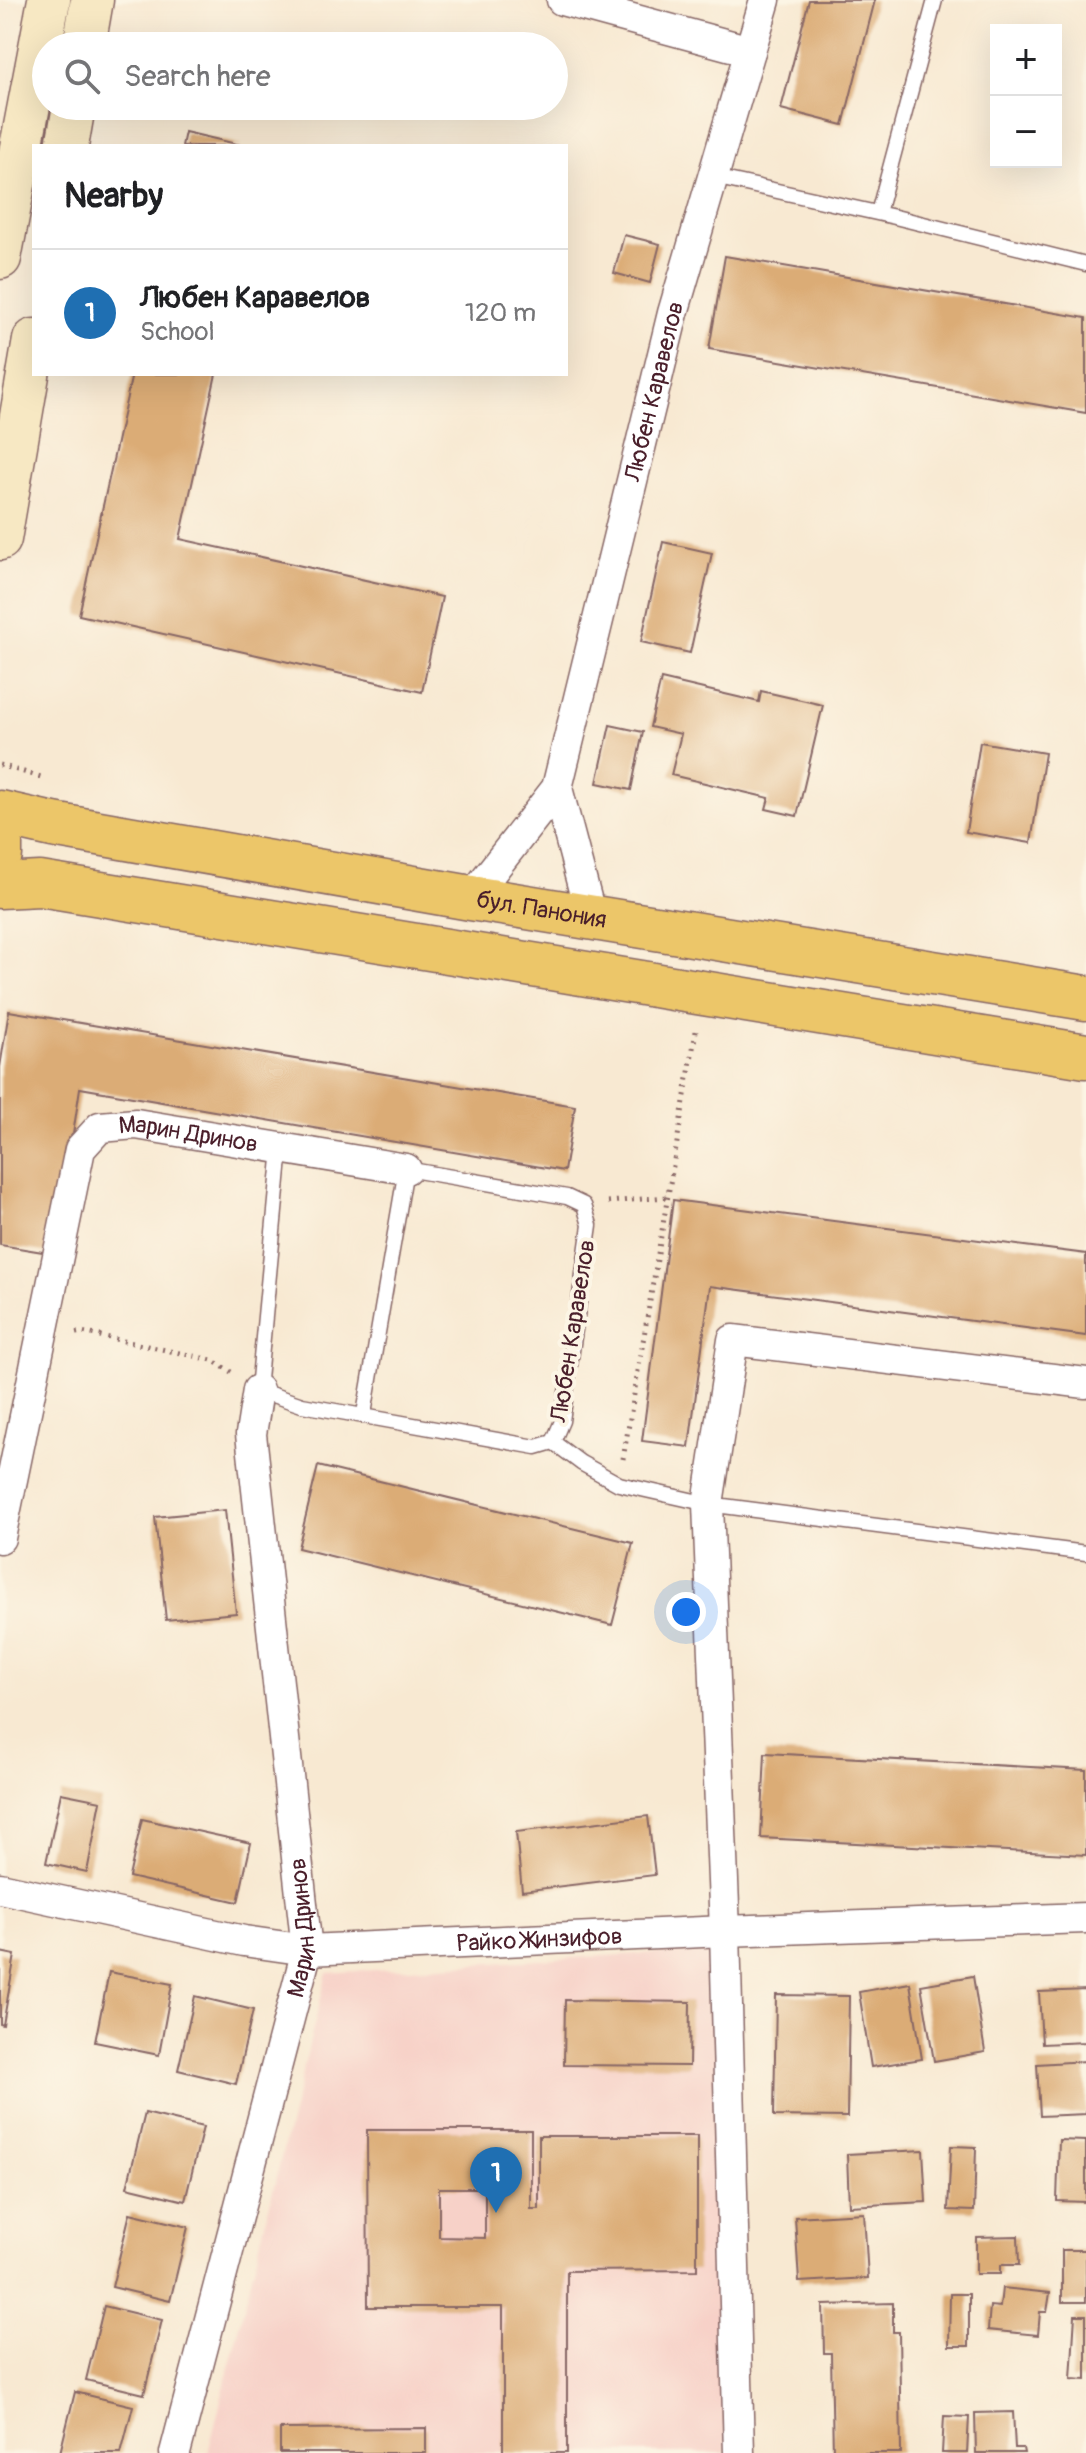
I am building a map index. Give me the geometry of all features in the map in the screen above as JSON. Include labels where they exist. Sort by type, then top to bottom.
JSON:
[{"type":"main road","points":[[43,32],[49,0]]},
{"type":"main road","points":[[86,32],[92,0]]},
{"type":"main road","points":[[0,258],[32,90]]},
{"type":"main road","points":[[67,144],[72,120]]},
{"type":"main road","points":[[0,539],[32,352]]},
{"type":"main road","name":"бул. Панония","points":[[0,813],[471,898],[1086,998]]},
{"type":"main road","points":[[0,824],[0,855]]},
{"type":"main road","points":[[0,886],[40,884],[1086,1056]]},
{"type":"street","points":[[562,0],[750,51]]},
{"type":"street","name":"Любен Каравелов","points":[[471,898],[557,788],[673,313],[765,0]]},
{"type":"street","name":"Любен Каравелов","points":[[557,788],[591,917]]},
{"type":"street","name":"Марин Дринов","points":[[0,1538],[80,1149],[100,1127],[136,1124],[406,1169]]},
{"type":"street","points":[[739,2453],[725,1931],[708,1504],[733,1340],[1086,1383]]},
{"type":"street","name":"Марин Дринов","points":[[175,2453],[307,1950],[251,1434],[258,1390]]},
{"type":"street","name":"Райко Жинзифов","points":[[0,1888],[244,1941],[307,1950],[1086,1918]]},
{"type":"lane","points":[[878,213],[935,0]]},
{"type":"lane","points":[[714,177],[1086,264]]},
{"type":"lane","points":[[281,1148],[258,1390],[302,1405],[536,1447],[553,1442]]},
{"type":"lane","points":[[364,1414],[406,1169],[567,1197],[584,1205]]},
{"type":"lane","name":"Любен Каравелов","points":[[584,1205],[590,1225],[562,1421],[553,1442],[581,1463],[619,1484],[708,1504],[1086,1553]]},
{"type":"path","points":[[619,1484],[703,995]]},
{"type":"path","points":[[584,1205],[666,1197]]},
{"type":"path","points":[[42,1342],[82,1332],[212,1360],[258,1390]]},
{"type":"shaded area","points":[[723,1949],[726,2453],[208,2453],[327,1973]]},
{"type":"building","points":[[809,0],[875,0],[843,125],[781,109]]},
{"type":"building","points":[[185,132],[237,144],[182,144]]},
{"type":"building","points":[[624,235],[660,244],[650,283],[614,273]]},
{"type":"building","points":[[725,256],[1086,318],[1086,413],[709,349]]},
{"type":"building","points":[[132,376],[216,376],[180,539],[442,597],[422,692],[79,615]]},
{"type":"building","points":[[663,542],[712,553],[690,653],[641,642]]},
{"type":"building","points":[[661,679],[759,702],[761,691],[823,705],[797,816],[766,809],[769,798],[671,775],[681,734],[650,727]]},
{"type":"building","points":[[610,725],[643,732],[631,790],[597,783]]},
{"type":"building","points":[[980,742],[1045,753],[1031,843],[966,832]]},
{"type":"building","points":[[9,1011],[575,1106],[564,1171],[80,1088],[55,1254],[0,1245],[0,1067]]},
{"type":"building","points":[[673,1200],[1086,1254],[1086,1336],[710,1286],[689,1447],[642,1441]]},
{"type":"building","points":[[318,1466],[633,1543],[612,1625],[298,1548]]},
{"type":"building","points":[[225,1510],[236,1613],[166,1620],[155,1517]]},
{"type":"building","points":[[765,1753],[1086,1770],[1086,1855],[761,1838]]},
{"type":"building","points":[[61,1793],[101,1801],[87,1872],[46,1863]]},
{"type":"building","points":[[648,1816],[655,1875],[522,1891],[516,1832]]},
{"type":"building","points":[[142,1819],[251,1843],[238,1902],[129,1877]]},
{"type":"building","points":[[0,1952],[15,1955],[3,2025],[0,2024]]},
{"type":"building","points":[[109,1972],[172,1984],[159,2055],[95,2042]]},
{"type":"building","points":[[973,1976],[985,2052],[934,2061],[921,1985]]},
{"type":"building","points":[[910,1983],[922,2059],[871,2067],[859,1992]]},
{"type":"building","points":[[1086,1990],[1086,2042],[1042,2044],[1039,1992]]},
{"type":"building","points":[[776,1995],[849,1996],[847,2117],[774,2116]]},
{"type":"building","points":[[195,1996],[253,2010],[236,2084],[178,2070]]},
{"type":"building","points":[[565,2000],[690,2002],[689,2066],[564,2065]]},
{"type":"building","points":[[1086,2061],[1086,2114],[1040,2116],[1037,2064]]},
{"type":"building","points":[[145,2113],[203,2127],[185,2201],[127,2187]]},
{"type":"building","points":[[367,2130],[531,2130],[531,2209],[539,2209],[539,2136],[697,2136],[697,2270],[567,2271],[567,2453],[503,2453],[503,2307],[368,2307]],"holes":[[[439,2188],[485,2188],[485,2238],[439,2237]]]},
{"type":"building","points":[[1059,2140],[1086,2141],[1086,2202],[1057,2201]]},
{"type":"building","points":[[951,2146],[976,2147],[974,2211],[948,2210]]},
{"type":"building","points":[[923,2150],[926,2202],[849,2206],[847,2154]]},
{"type":"building","points":[[130,2213],[188,2227],[170,2301],[112,2287]]},
{"type":"building","points":[[864,2213],[868,2278],[799,2282],[795,2217]]},
{"type":"building","points":[[1018,2236],[1019,2265],[1000,2265],[1000,2274],[976,2274],[976,2237]]},
{"type":"building","points":[[1062,2250],[1086,2250],[1086,2302],[1062,2302]]},
{"type":"building","points":[[1002,2288],[1050,2293],[1047,2312],[1040,2312],[1038,2335],[988,2330],[990,2306],[1000,2307]]},
{"type":"building","points":[[950,2294],[969,2294],[969,2346],[949,2346]]},
{"type":"building","points":[[893,2303],[893,2332],[899,2332],[901,2453],[833,2453],[831,2353],[824,2353],[823,2305]]},
{"type":"building","points":[[104,2306],[162,2320],[144,2394],[86,2380]]},
{"type":"building","points":[[1075,2315],[1086,2315],[1086,2380],[1071,2379]]},
{"type":"building","points":[[75,2392],[133,2406],[121,2453],[60,2453]]},
{"type":"building","points":[[1013,2412],[1015,2448],[1023,2448],[1024,2453],[976,2453],[975,2413]]},
{"type":"building","points":[[944,2416],[969,2417],[967,2453],[942,2453]]},
{"type":"building","points":[[426,2428],[426,2453],[280,2453],[280,2429]]},
{"type":"place","name":"Любен Каравелов","points":[[496,2213]]}]
